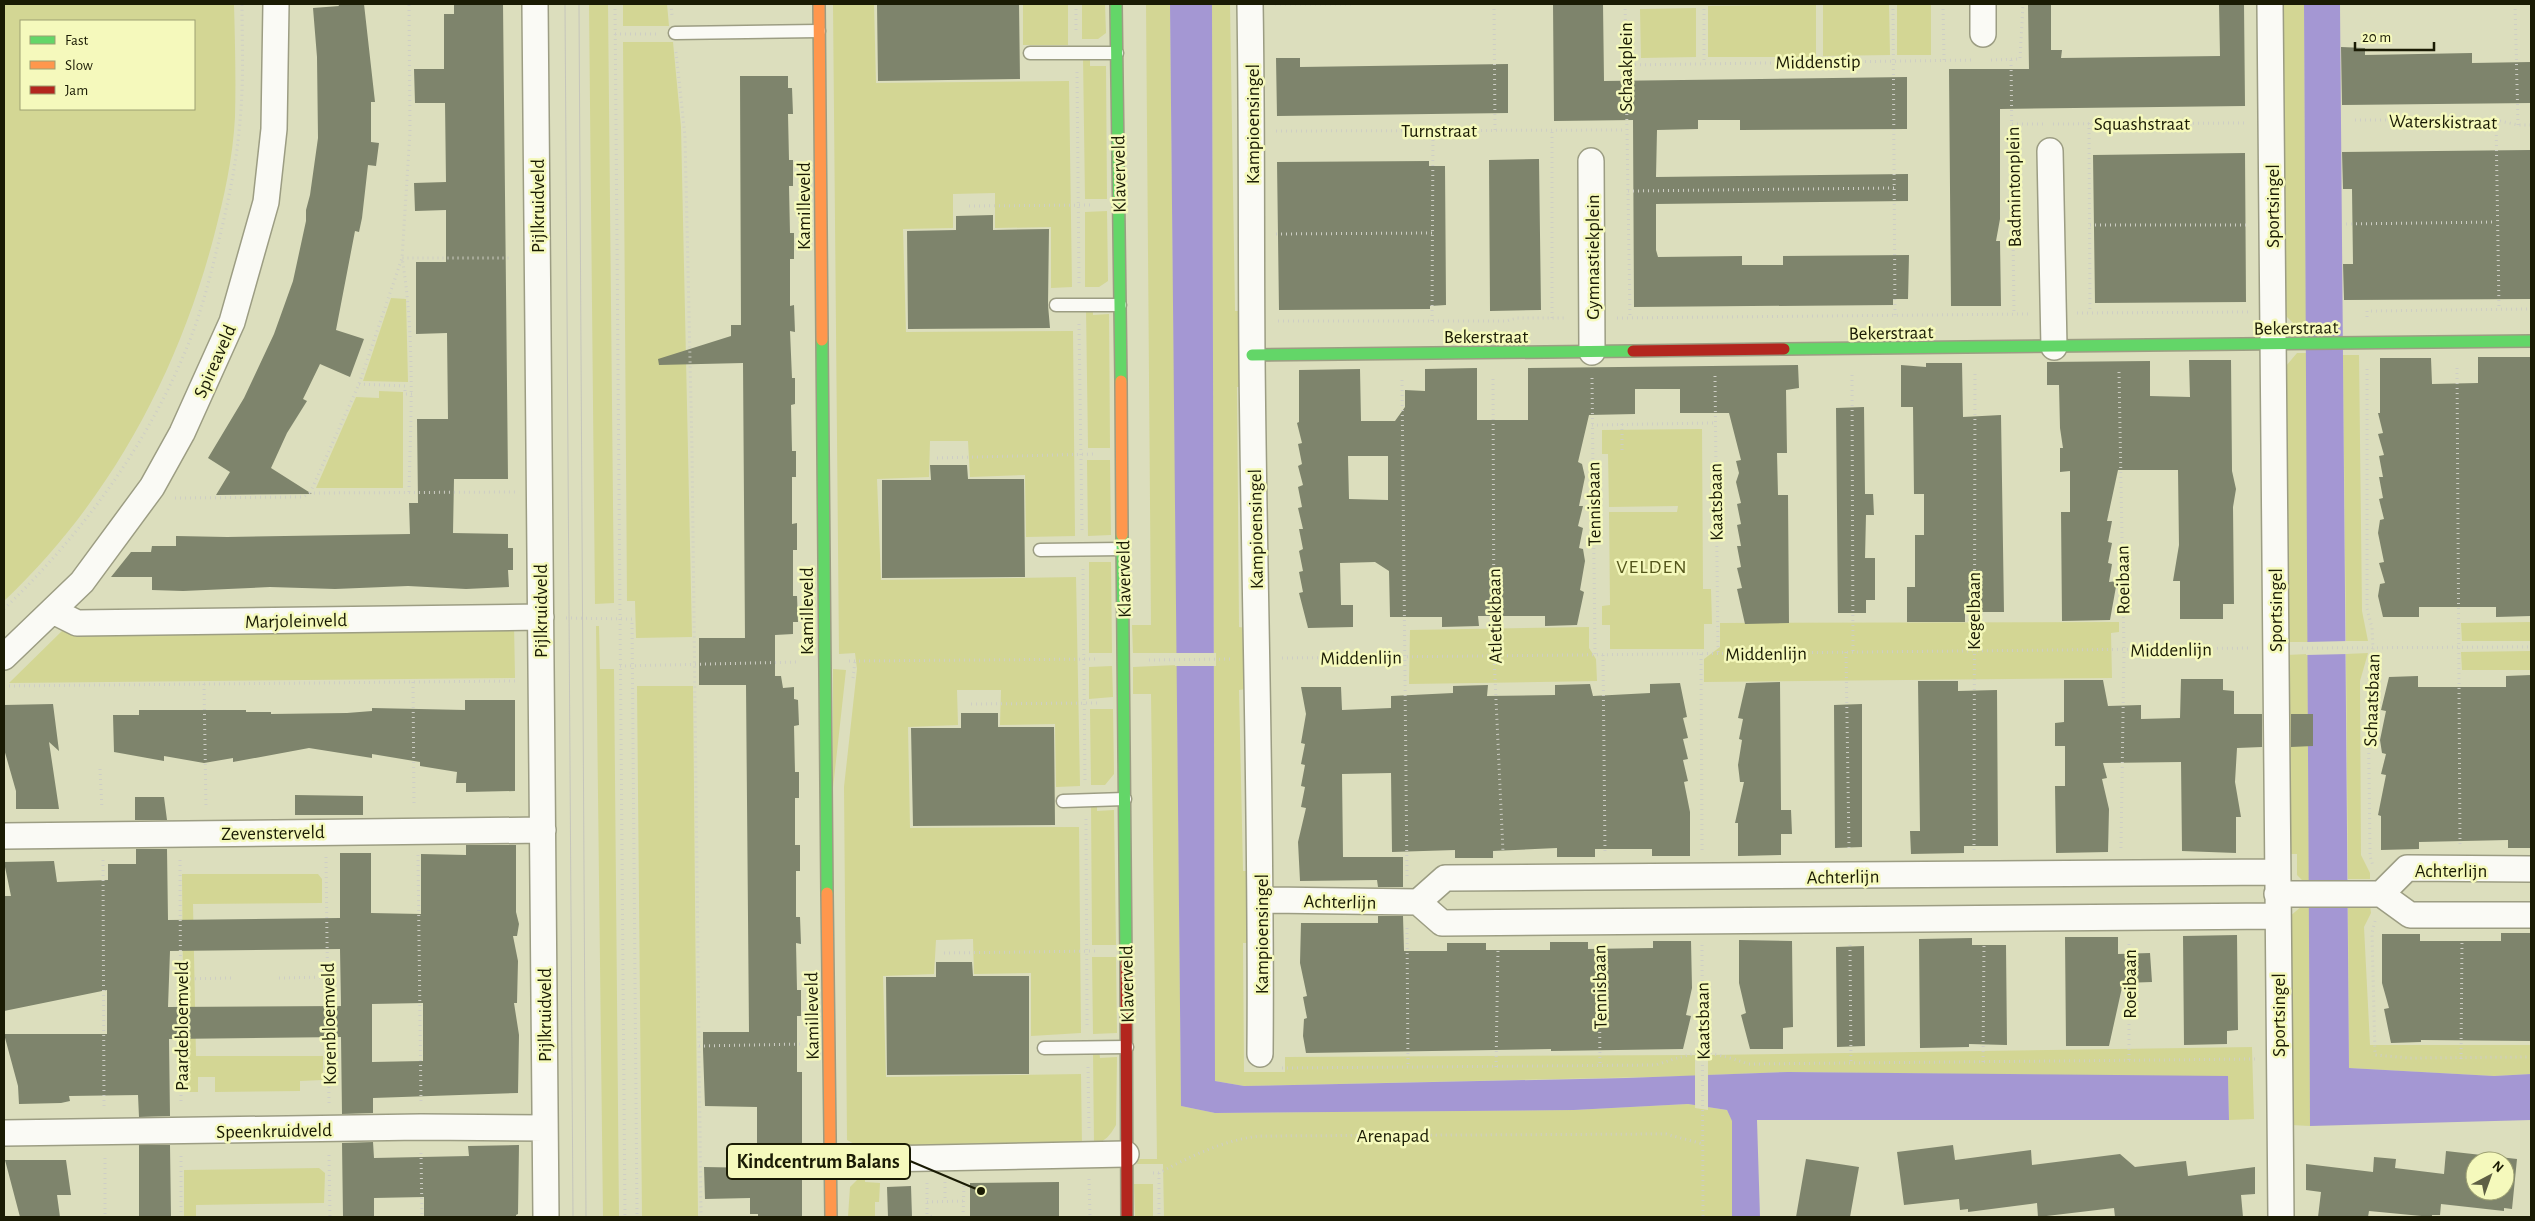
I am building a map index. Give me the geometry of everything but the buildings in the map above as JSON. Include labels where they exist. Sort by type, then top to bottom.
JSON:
[{"type":"street","name":"Spireaveld","points":[[4,657],[82,582],[152,487],[182,433],[232,322],[266,202],[274,129],[276,4]]},
{"type":"street","name":"Pijlkruidveld","points":[[535,4],[546,1217]]},
{"type":"street","name":"Kamilleveld","points":[[819,4],[824,662],[831,1217]]},
{"type":"street","name":"Klaverveld","points":[[1116,4],[1125,703],[1126,1217]]},
{"type":"street","name":"Kampioensingel","points":[[1250,4],[1256,658],[1262,900],[1260,1054]]},
{"type":"street","points":[[1983,4],[1984,34]]},
{"type":"street","name":"Sportsingel","points":[[2270,4],[2272,318],[2285,345],[2286,648],[2278,1059],[2281,1217]]},
{"type":"street","name":"Badmintonplein","points":[[2050,151],[2054,347]]},
{"type":"street","name":"Gymnastiekplein","points":[[1591,161],[1592,352]]},
{"type":"street","name":"Bekerstraat","points":[[1252,355],[1851,350],[2531,341]]},
{"type":"street","name":"Marjoleinveld","points":[[53,611],[77,623],[541,617]]},
{"type":"street","name":"Zevensterveld","points":[[4,836],[543,830]]},
{"type":"street","name":"Achterlijn","points":[[1412,902],[1446,878],[1711,878],[2121,874],[2281,894],[2375,894],[2407,868],[2460,870],[2531,869]]},
{"type":"street","name":"Achterlijn","points":[[1262,900],[1412,902],[1442,923],[1498,923],[2130,916],[2281,894]]},
{"type":"street","points":[[2375,894],[2410,915],[2531,915]]},
{"type":"street","name":"Speenkruidveld","points":[[4,1133],[421,1127],[545,1128]]},
{"type":"street","points":[[831,1160],[1089,1154],[1126,1163]]},
{"type":"lane","points":[[675,33],[819,30]]},
{"type":"lane","points":[[1030,52],[1117,53]]},
{"type":"lane","points":[[1056,305],[1120,305]]},
{"type":"lane","points":[[1040,550],[1123,549]]},
{"type":"lane","points":[[1063,801],[1125,799]]},
{"type":"lane","points":[[1044,1048],[1127,1047]]},
{"type":"path","points":[[4,609],[32,582],[80,528],[122,469],[166,394],[183,357],[206,292],[232,187],[240,121],[242,4]]},
{"type":"path","points":[[409,492],[412,394],[409,299],[402,258],[410,132],[410,4]]},
{"type":"path","points":[[615,4],[625,1217]]},
{"type":"path","points":[[671,4],[685,136],[695,663],[701,1217]]},
{"type":"path","points":[[1076,4],[1090,1217]]},
{"type":"path","points":[[1250,4],[1352,4]]},
{"type":"path","points":[[1494,4],[1495,130]]},
{"type":"path","name":"Schaakplein","points":[[1625,4],[1626,130]]},
{"type":"path","points":[[1704,4],[1704,63]]},
{"type":"path","points":[[1893,4],[1895,60],[1895,316]]},
{"type":"path","points":[[1943,4],[1944,60]]},
{"type":"path","points":[[2011,60],[2020,59],[2023,4]]},
{"type":"path","points":[[2516,4],[2518,125]]},
{"type":"path","points":[[615,34],[675,33]]},
{"type":"path","name":"Middenstip","points":[[1625,65],[1895,60],[2011,60]]},
{"type":"path","name":"Badmintonplein","points":[[2011,60],[2014,314]]},
{"type":"path","name":"Waterskistraat","points":[[2355,120],[2496,120],[2518,125],[2531,125]]},
{"type":"path","points":[[2496,120],[2496,222],[2499,309]]},
{"type":"path","name":"Squashstraat","points":[[2012,124],[2271,123]]},
{"type":"path","points":[[2089,124],[2090,313]]},
{"type":"path","points":[[1432,322],[1433,130]]},
{"type":"path","name":"Turnstraat","points":[[1252,132],[1433,130],[1552,132],[1626,130]]},
{"type":"path","name":"Gymnastiekplein","points":[[1626,130],[1630,318]]},
{"type":"path","points":[[1552,132],[1552,318]]},
{"type":"path","points":[[1628,191],[1894,188]]},
{"type":"path","points":[[969,206],[1119,204]]},
{"type":"path","points":[[2346,224],[2496,222]]},
{"type":"path","points":[[2090,225],[2272,225]]},
{"type":"path","points":[[1252,234],[1433,233]]},
{"type":"path","points":[[310,493],[359,384],[402,258]]},
{"type":"path","points":[[402,258],[537,258]]},
{"type":"path","points":[[2367,320],[2367,311],[2531,309]]},
{"type":"path","points":[[1252,321],[1432,322],[1506,321],[1517,318],[1592,319],[2255,312],[2272,318]]},
{"type":"path","points":[[2457,342],[2460,870]]},
{"type":"path","name":"Schaatsbaan","points":[[2363,344],[2367,609],[2372,628],[2373,648],[2368,683],[2370,856],[2375,894],[2372,933],[2375,1055],[2408,1058],[2461,1058]]},
{"type":"path","name":"Roeibaan","points":[[2119,347],[2124,650],[2121,874]]},
{"type":"path","name":"Kegelbaan","points":[[1974,874],[1975,348]]},
{"type":"path","points":[[1851,350],[1853,652]]},
{"type":"path","name":"Kaatsbaan","points":[[1715,351],[1714,423],[1718,654]]},
{"type":"path","name":"Tennisbaan","points":[[1592,352],[1595,655]]},
{"type":"path","name":"Atletiekbaan","points":[[1493,353],[1494,656],[1504,878]]},
{"type":"path","points":[[1402,354],[1405,657],[1412,902],[1408,1067]]},
{"type":"path","points":[[359,384],[405,386],[405,394],[412,394]]},
{"type":"path","points":[[1592,425],[1714,423]]},
{"type":"path","points":[[1622,424],[1622,454]]},
{"type":"path","points":[[937,458],[1122,454]]},
{"type":"path","points":[[122,469],[168,498],[303,497],[310,493],[539,492]]},
{"type":"path","points":[[541,617],[632,619],[637,1217]]},
{"type":"path","name":"Middenlijn","points":[[1256,658],[2531,647]]},
{"type":"path","points":[[1846,652],[1849,876]]},
{"type":"path","points":[[1701,654],[1702,858],[1711,878]]},
{"type":"path","points":[[1604,655],[1606,878]]},
{"type":"path","points":[[847,662],[1124,659]]},
{"type":"path","points":[[1154,660],[1226,660]]},
{"type":"path","points":[[620,666],[695,663],[824,662]]},
{"type":"path","points":[[4,686],[541,681]]},
{"type":"path","points":[[413,682],[414,816],[418,830],[422,1217]]},
{"type":"path","points":[[204,684],[206,834]]},
{"type":"path","points":[[971,704],[1125,703]]},
{"type":"path","points":[[100,769],[103,835],[105,1217]]},
{"type":"path","name":"Korenbloemveld","points":[[326,831],[330,1217]]},
{"type":"path","name":"Paardebloemveld","points":[[179,834],[181,1217]]},
{"type":"path","points":[[2462,915],[2461,1058],[2531,1057]]},
{"type":"path","name":"Roeibaan","points":[[2129,1060],[2130,916]]},
{"type":"path","points":[[1983,1062],[1984,918]]},
{"type":"path","points":[[1849,920],[1851,1064]]},
{"type":"path","name":"Tennisbaan","points":[[1599,921],[1600,1066]]},
{"type":"path","name":"Kaatsbaan","points":[[1687,921],[1702,940],[1703,1144]]},
{"type":"path","points":[[1496,1067],[1498,923]]},
{"type":"path","points":[[944,953],[1126,950]]},
{"type":"path","points":[[279,978],[328,977]]},
{"type":"path","points":[[180,979],[231,978]]},
{"type":"path","points":[[699,1046],[828,1044]]},
{"type":"path","points":[[1260,1054],[1281,1053],[1282,1069],[1656,1065],[1691,1053],[1720,1054],[1748,1064],[2278,1059]]},
{"type":"path","name":"Arenapad","points":[[1126,1163],[1159,1173],[1195,1154],[1233,1139],[1258,1136],[1666,1134],[1703,1144]]},
{"type":"path","points":[[1703,1144],[1703,1217]]},
{"type":"path","points":[[1159,1173],[1159,1217]]},
{"type":"path","points":[[962,1217],[964,1180]]},
{"type":"path","points":[[927,1185],[927,1214],[932,1217]]},
{"type":"path","points":[[945,1185],[945,1202]]},
{"type":"path","points":[[927,1202],[964,1201]]},
{"type":"green space","points":[[4,4],[234,4],[234,132],[225,192],[199,287],[181,337],[135,433],[107,479],[76,522],[41,563],[4,601]]},
{"type":"green space","points":[[589,4],[608,4],[614,603],[595,604]]},
{"type":"green space","points":[[623,4],[667,4],[669,26],[623,26]]},
{"type":"green space","points":[[833,4],[874,4],[876,83],[1069,81],[1072,287],[1051,288],[1051,227],[995,228],[995,193],[953,194],[953,228],[903,229],[906,332],[1073,331],[1075,536],[1026,537],[1025,475],[970,477],[968,441],[930,441],[929,477],[877,479],[881,580],[1076,577],[1080,786],[1056,787],[1055,724],[1000,725],[1001,690],[957,690],[958,725],[908,727],[910,828],[1079,827],[1081,1033],[1031,1036],[1031,973],[974,974],[973,939],[936,940],[934,974],[883,976],[886,1077],[1081,1074],[1082,1146],[864,1149],[847,1140],[844,787],[857,669],[855,653],[839,654]]},
{"type":"green space","points":[[1023,4],[1068,4],[1068,45],[1023,45]]},
{"type":"green space","points":[[1082,4],[1105,4],[1106,33],[1098,39],[1082,39]]},
{"type":"green space","points":[[1146,4],[1170,4],[1177,653],[1133,653],[1132,625],[1151,625]]},
{"type":"green space","points":[[1212,4],[1230,4],[1235,311],[1243,311],[1244,387],[1237,387],[1239,627],[1246,628],[1247,689],[1239,690],[1243,871],[1249,871],[1250,943],[1243,943],[1244,1072],[1285,1072],[1285,1057],[1695,1055],[1695,1076],[1244,1086],[1215,1081]]},
{"type":"green space","points":[[1889,4],[1890,55],[1823,56],[1823,5]]},
{"type":"green space","points":[[1897,4],[1931,4],[1931,55],[1897,55]]},
{"type":"green space","points":[[2279,4],[2304,4],[2306,326],[2296,326],[2286,316],[2283,316]]},
{"type":"green space","points":[[1816,5],[1816,57],[1708,57],[1708,6]]},
{"type":"green space","points":[[1696,8],[1696,57],[1641,58],[1640,9]]},
{"type":"green space","points":[[623,42],[673,42],[681,127],[692,637],[636,638],[635,601],[627,601]]},
{"type":"green space","points":[[1083,56],[1090,56],[1090,66],[1106,66],[1107,199],[1085,199]]},
{"type":"green space","points":[[1107,211],[1108,281],[1099,287],[1085,287],[1085,212]]},
{"type":"green space","points":[[391,298],[406,299],[408,382],[363,381]]},
{"type":"green space","points":[[1086,308],[1093,308],[1093,315],[1109,314],[1110,448],[1088,448]]},
{"type":"green space","points":[[2297,353],[2307,353],[2308,642],[2285,642],[2286,366]]},
{"type":"green space","points":[[2343,355],[2359,355],[2362,611],[2368,641],[2346,641]]},
{"type":"green space","points":[[379,391],[403,392],[403,488],[316,488],[356,397],[379,398]]},
{"type":"green space","points":[[1702,429],[1703,589],[1711,589],[1712,624],[1704,624],[1704,649],[1610,649],[1610,625],[1602,625],[1602,606],[1610,605],[1609,512],[1677,512],[1678,506],[1609,507],[1608,454],[1602,454],[1602,430]]},
{"type":"green space","points":[[1087,460],[1110,460],[1111,535],[1088,536]]},
{"type":"green space","points":[[1089,562],[1111,562],[1112,653],[1089,653]]},
{"type":"green space","points":[[2119,622],[2119,632],[2111,633],[2112,678],[1704,682],[1704,659],[1720,647],[1720,623]]},
{"type":"green space","points":[[2531,622],[2531,641],[2462,641],[2461,623]]},
{"type":"green space","points":[[514,624],[515,678],[9,683],[65,628]]},
{"type":"green space","points":[[596,626],[599,626],[600,669],[614,669],[619,1217],[603,1217]]},
{"type":"green space","points":[[1589,627],[1589,648],[1596,659],[1597,681],[1409,684],[1410,630]]},
{"type":"green space","points":[[2531,651],[2531,670],[2462,670],[2461,652]]},
{"type":"green space","points":[[2368,653],[2360,681],[2361,855],[2370,873],[2370,879],[2348,879],[2346,654]]},
{"type":"green space","points":[[2308,654],[2309,881],[2302,880],[2297,875],[2297,854],[2288,854],[2287,655]]},
{"type":"green space","points":[[1177,665],[1181,1106],[1215,1113],[1574,1110],[1688,1104],[1727,1110],[1732,1120],[1732,1217],[1164,1217],[1163,1164],[1137,1164],[1138,1159],[1157,1159],[1151,694],[1133,694],[1133,667]]},
{"type":"green space","points":[[1112,666],[1113,697],[1089,699],[1089,667]]},
{"type":"green space","points":[[833,669],[846,670],[833,788]]},
{"type":"green space","points":[[637,686],[693,686],[698,1217],[642,1217]]},
{"type":"green space","points":[[1090,709],[1113,709],[1114,774],[1105,785],[1091,785]]},
{"type":"green space","points":[[1091,802],[1097,802],[1097,811],[1114,810],[1116,945],[1092,945]]},
{"type":"green space","points":[[182,874],[318,874],[322,879],[322,903],[193,904],[196,1056],[323,1056],[323,1080],[300,1081],[300,1091],[215,1092],[215,1077],[198,1077],[198,1092],[184,1092]]},
{"type":"green space","points":[[2348,905],[2370,905],[2371,913],[2364,927],[2370,1045],[2531,1045],[2531,1074],[2494,1076],[2349,1068]]},
{"type":"green space","points":[[2302,906],[2309,906],[2310,1126],[2291,1125],[2289,917]]},
{"type":"green space","points":[[1092,957],[1116,957],[1117,1033],[1093,1034]]},
{"type":"green space","points":[[2252,1047],[2254,1119],[2229,1120],[2228,1077],[1788,1072],[1708,1075],[1708,1055]]},
{"type":"green space","points":[[1099,1050],[1100,1058],[1117,1057],[1116,1125],[1107,1138],[1094,1145],[1093,1051]]},
{"type":"green space","points":[[319,1168],[325,1173],[324,1203],[196,1205],[196,1217],[184,1217],[184,1170]]},
{"type":"green space","points":[[865,1178],[865,1182],[880,1183],[879,1202],[875,1202],[875,1217],[848,1217],[850,1187],[858,1179]]},
{"type":"green space","points":[[1134,1184],[1153,1184],[1153,1217],[1135,1217]]},
{"type":"shaded area","points":[[1170,4],[1212,4],[1215,1081],[1244,1086],[1626,1078],[1788,1072],[2228,1076],[2229,1120],[1757,1120],[1760,1217],[1732,1217],[1732,1121],[1727,1110],[1688,1104],[1574,1110],[1215,1113],[1181,1106]]},
{"type":"shaded area","points":[[2304,4],[2340,4],[2349,1068],[2494,1076],[2531,1074],[2531,1120],[2310,1126]]},
{"type":"pier","points":[[2348,641],[2348,654],[2306,655],[2306,642]]},
{"type":"pier","points":[[1175,653],[1216,653],[1216,666],[1175,666]]},
{"type":"pier","points":[[1708,1072],[1708,1110],[1695,1108],[1695,1073]]},
{"type":"tram line","points":[[565,4],[573,1217]]},
{"type":"tram line","points":[[579,4],[586,1217]]},
{"type":"traffic: fast","points":[[1116,4],[1121,381]]},
{"type":"traffic: fast","points":[[822,340],[827,893]]},
{"type":"traffic: fast","points":[[1784,349],[2531,341]]},
{"type":"traffic: fast","points":[[1252,355],[1633,351]]},
{"type":"traffic: fast","points":[[1122,535],[1126,963]]},
{"type":"traffic: slow","points":[[819,4],[822,340]]},
{"type":"traffic: slow","points":[[1121,381],[1122,535]]},
{"type":"traffic: slow","points":[[827,893],[831,1217]]},
{"type":"traffic: jam","points":[[1633,351],[1784,349]]},
{"type":"traffic: jam","points":[[1126,963],[1127,1217]]},
{"type":"place","name":"Kindcentrum Balans","points":[[981,1191]]},
{"type":"district","name":"VELDEN","points":[[1652,566]]}]
